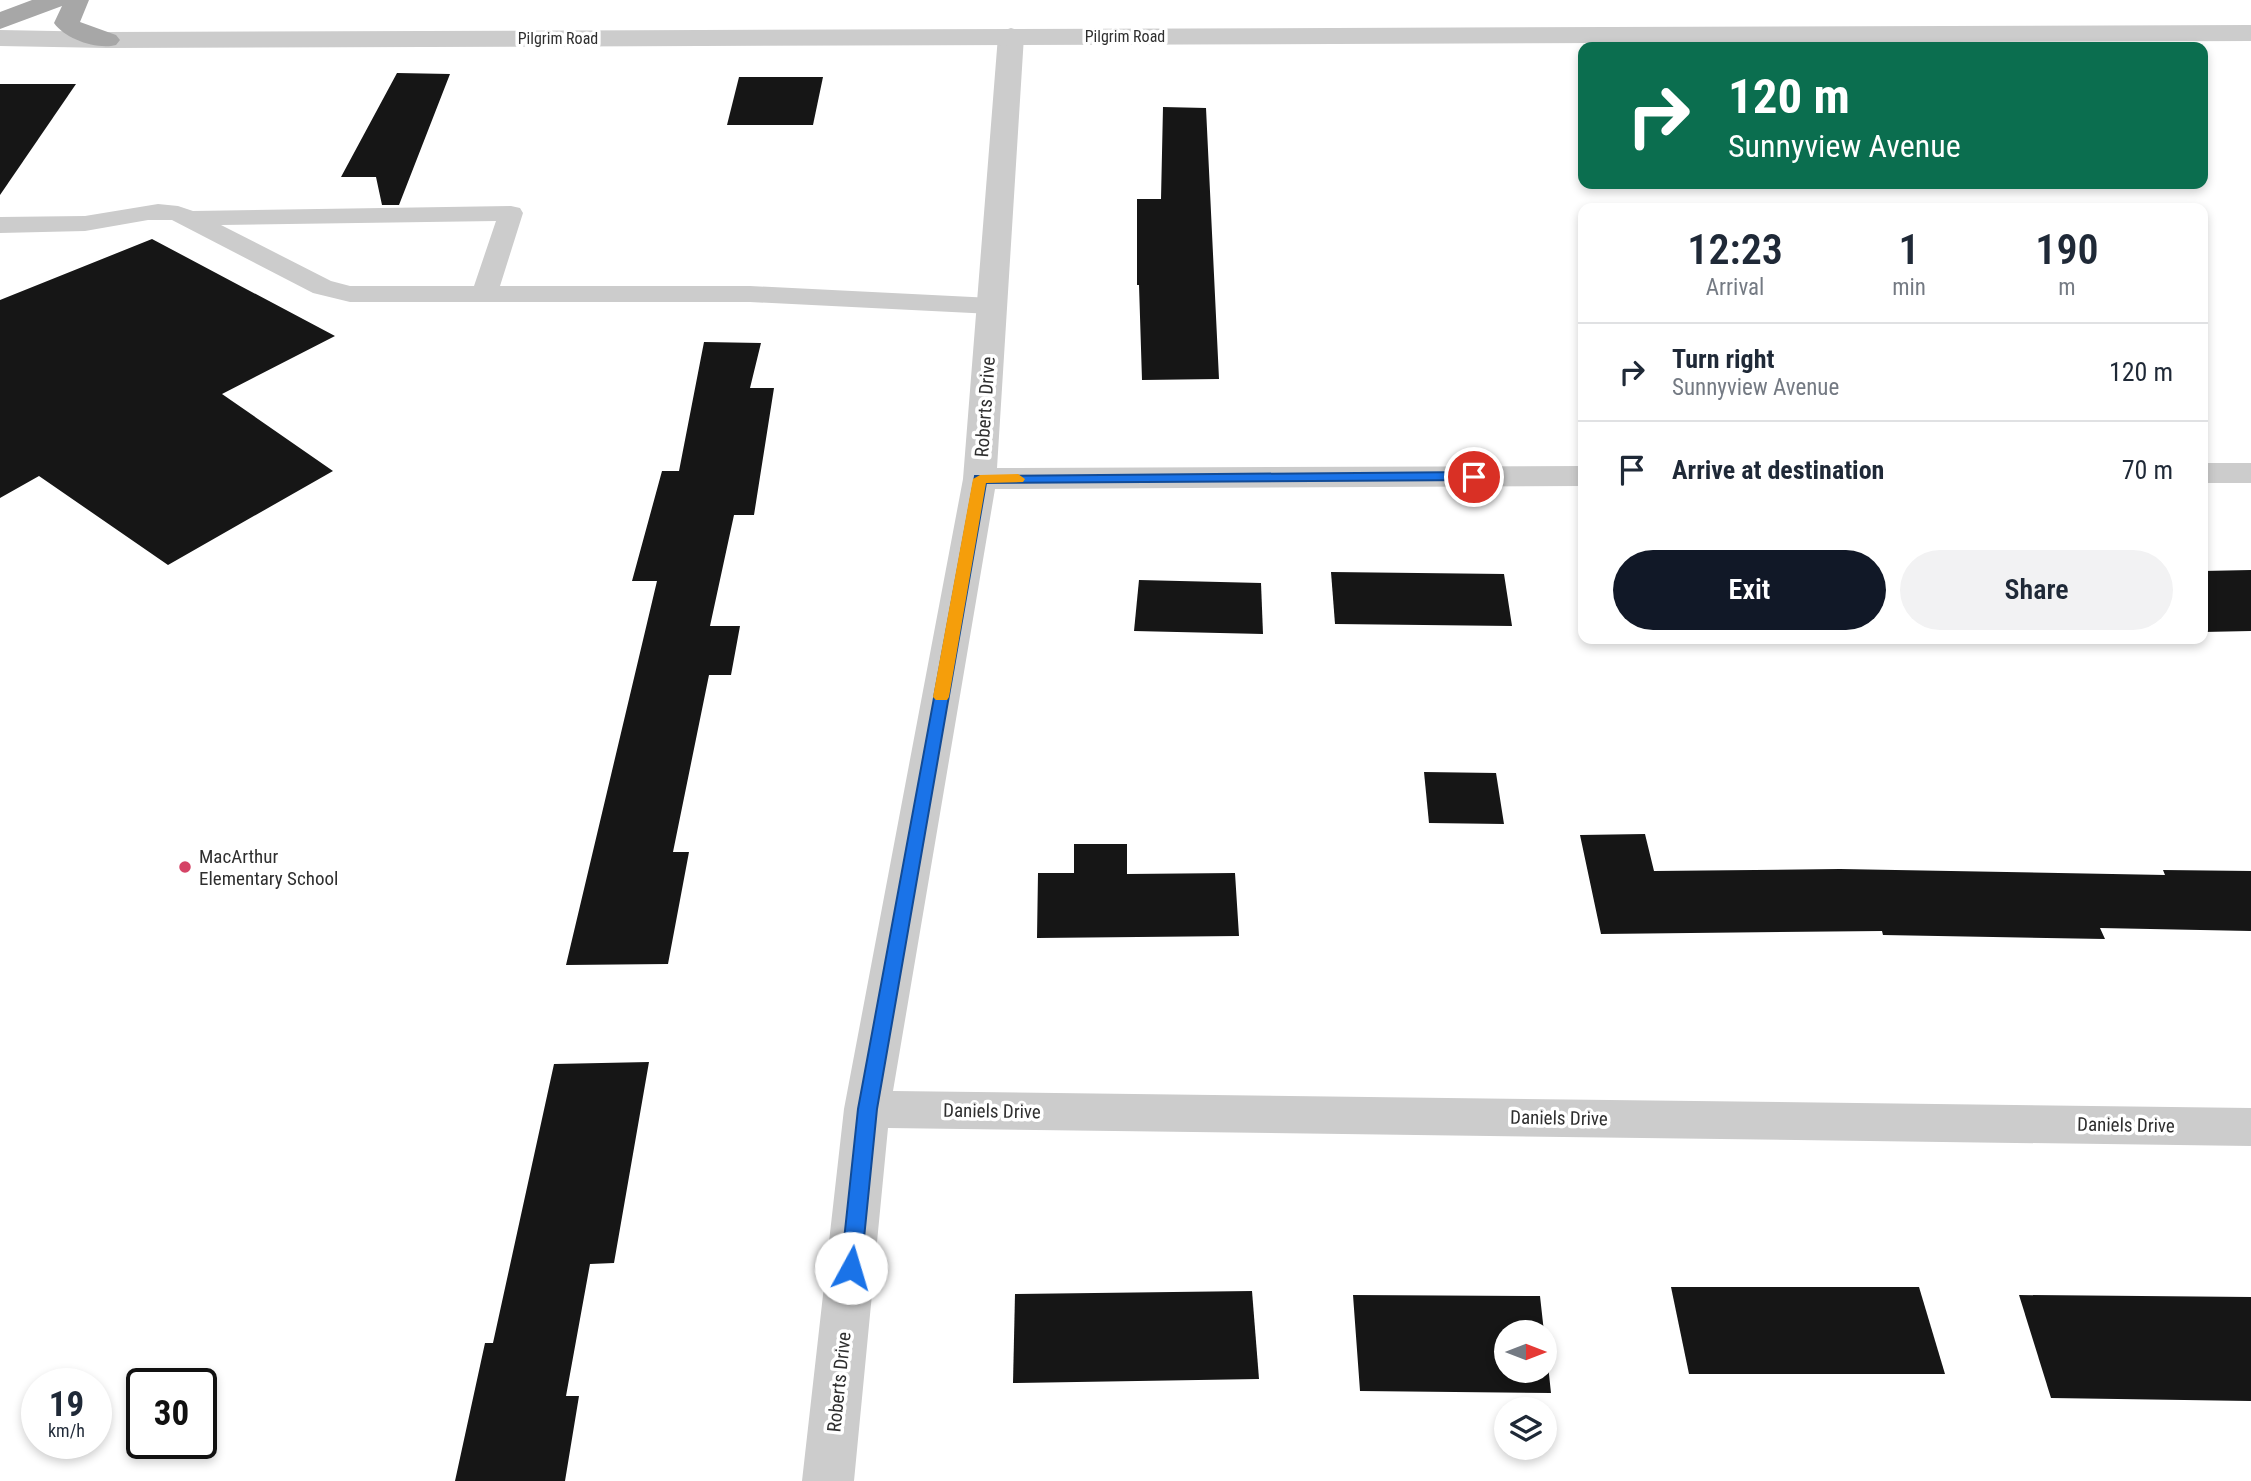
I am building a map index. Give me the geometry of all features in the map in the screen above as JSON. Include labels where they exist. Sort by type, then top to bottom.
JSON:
[{"type":"main road","points":[[0,21],[54,0]]},
{"type":"main road","points":[[77,0],[67,23],[72,29],[107,40]]},
{"type":"street","name":"Pilgrim Road","points":[[0,38],[107,40],[2251,33]]},
{"type":"street","name":"Roberts Drive","points":[[828,1481],[867,1109],[980,479],[1011,36]]},
{"type":"street","points":[[2208,473],[2251,473]]},
{"type":"street","points":[[980,479],[1578,476]]},
{"type":"street","name":"Daniels Drive","points":[[867,1109],[2251,1127]]},
{"type":"lane","points":[[0,225],[68,226],[166,211],[190,218],[322,287],[351,294],[750,294],[992,306]]},
{"type":"lane","points":[[190,218],[511,213],[484,295]]},
{"type":"building","points":[[397,73],[450,74],[399,205],[382,205],[376,177],[341,177]]},
{"type":"building","points":[[739,77],[823,77],[813,125],[727,125]]},
{"type":"building","points":[[0,84],[76,84],[0,195]]},
{"type":"building","points":[[1163,107],[1206,108],[1219,379],[1142,380],[1137,285],[1137,199],[1161,199]]},
{"type":"building","points":[[152,239],[335,336],[222,394],[333,471],[168,565],[39,476],[0,498],[0,300]]},
{"type":"building","points":[[704,342],[761,343],[750,388],[774,388],[754,515],[734,515],[710,626],[740,626],[731,675],[709,675],[673,852],[689,852],[668,964],[566,965],[657,581],[632,581],[662,471],[679,471]]},
{"type":"building","points":[[2251,570],[2251,631],[2208,632],[2208,571]]},
{"type":"building","points":[[1331,572],[1504,574],[1512,626],[1335,624]]},
{"type":"building","points":[[1139,580],[1261,583],[1263,634],[1134,631]]},
{"type":"building","points":[[1424,772],[1496,773],[1504,824],[1429,823]]},
{"type":"building","points":[[1645,834],[1654,871],[1840,869],[2165,875],[2163,870],[2251,871],[2251,931],[2100,928],[2105,939],[1883,935],[1882,931],[1601,934],[1580,835]]},
{"type":"building","points":[[1074,844],[1127,844],[1127,874],[1235,873],[1239,936],[1037,938],[1038,873],[1074,873]]},
{"type":"building","points":[[649,1062],[614,1263],[590,1264],[566,1396],[579,1396],[565,1481],[455,1481],[485,1343],[493,1343],[554,1064]]},
{"type":"building","points":[[1671,1287],[1919,1287],[1945,1374],[1689,1374]]},
{"type":"building","points":[[1252,1291],[1259,1379],[1013,1383],[1015,1294]]},
{"type":"building","points":[[1353,1295],[1540,1296],[1543,1320],[1494,1320],[1494,1383],[1550,1383],[1551,1393],[1360,1391]]},
{"type":"building","points":[[2019,1295],[2251,1297],[2251,1401],[2051,1398]]},
{"type":"slow traffic","points":[[941,697],[980,479],[1018,479]]},
{"type":"place","name":"MacArthur Elementary School","points":[[185,867]]},
{"type":"route","points":[[851,1268],[867,1109],[980,479],[1474,477]]}]
